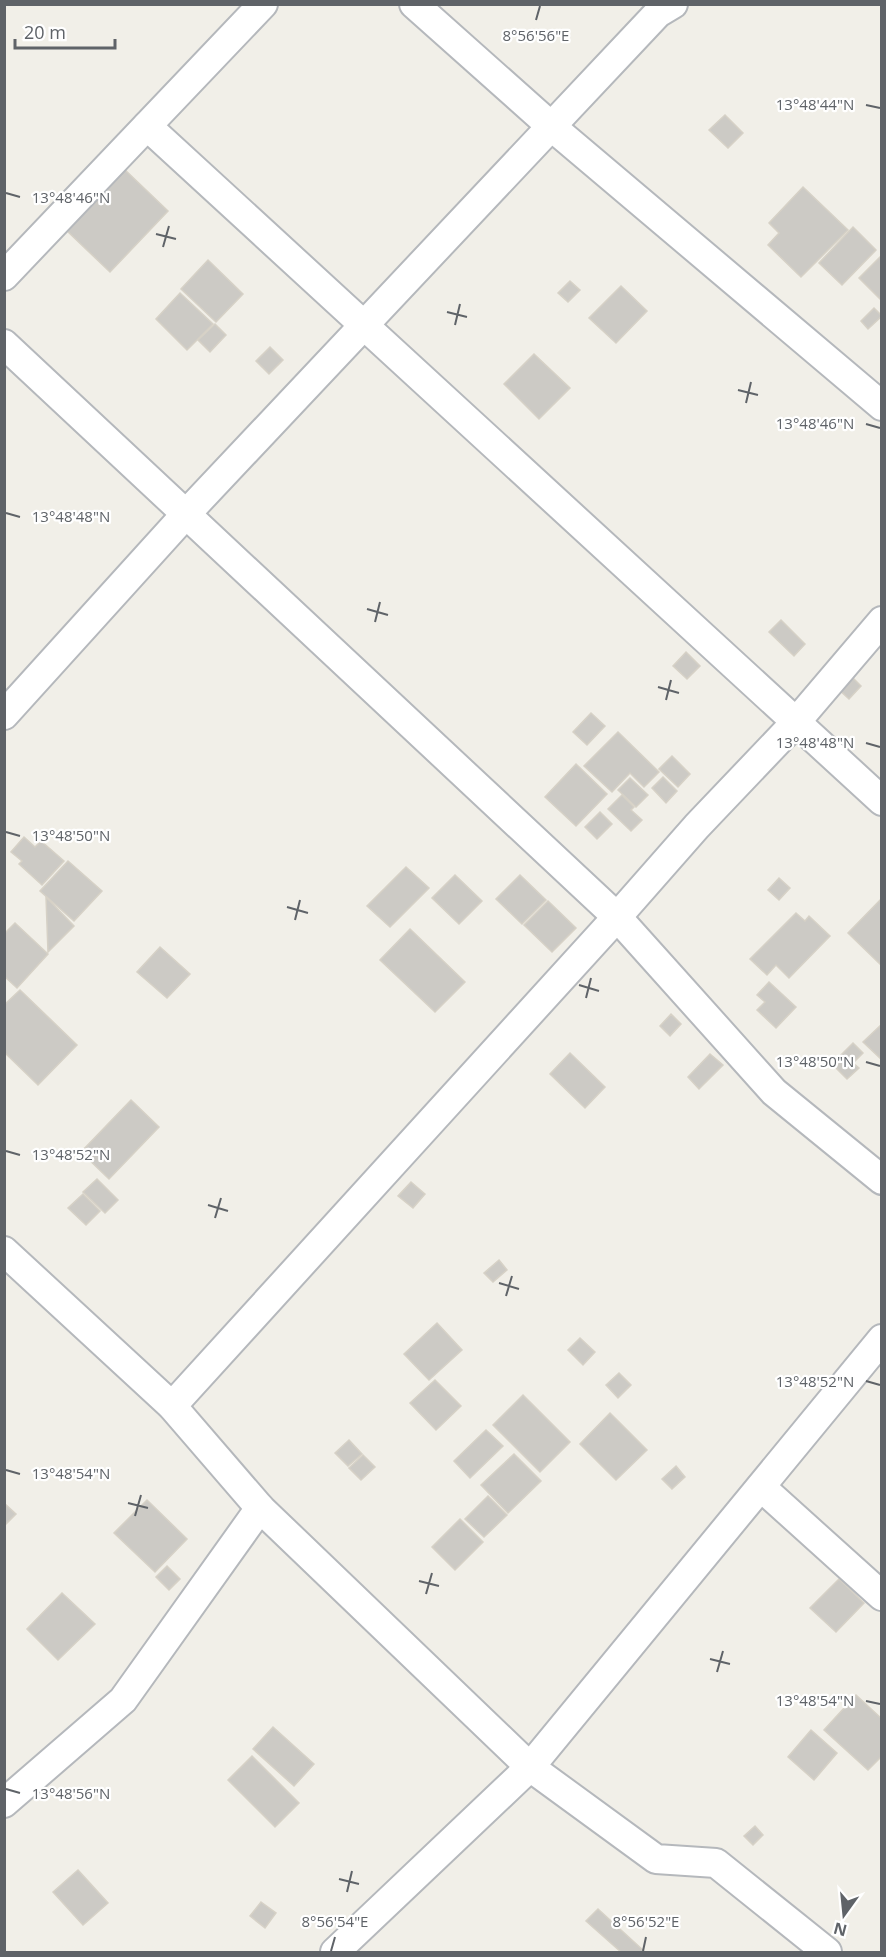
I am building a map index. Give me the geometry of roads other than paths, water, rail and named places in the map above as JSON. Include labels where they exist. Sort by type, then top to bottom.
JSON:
[{"type":"street","points":[[4,276],[263,4]]},
{"type":"street","points":[[414,4],[552,127],[882,406]]},
{"type":"street","points":[[4,715],[186,514],[658,13],[674,4]]},
{"type":"street","points":[[147,126],[882,801]]},
{"type":"street","points":[[4,344],[617,917],[774,1092],[882,1180]]},
{"type":"street","points":[[172,1406],[697,826],[796,722],[882,621]]},
{"type":"street","points":[[4,1251],[172,1406],[260,1508],[530,1767],[656,1859],[716,1863],[827,1953]]},
{"type":"street","points":[[335,1953],[530,1767],[882,1340]]},
{"type":"street","points":[[761,1487],[882,1596]]},
{"type":"street","points":[[4,1803],[123,1700],[260,1508]]}]
